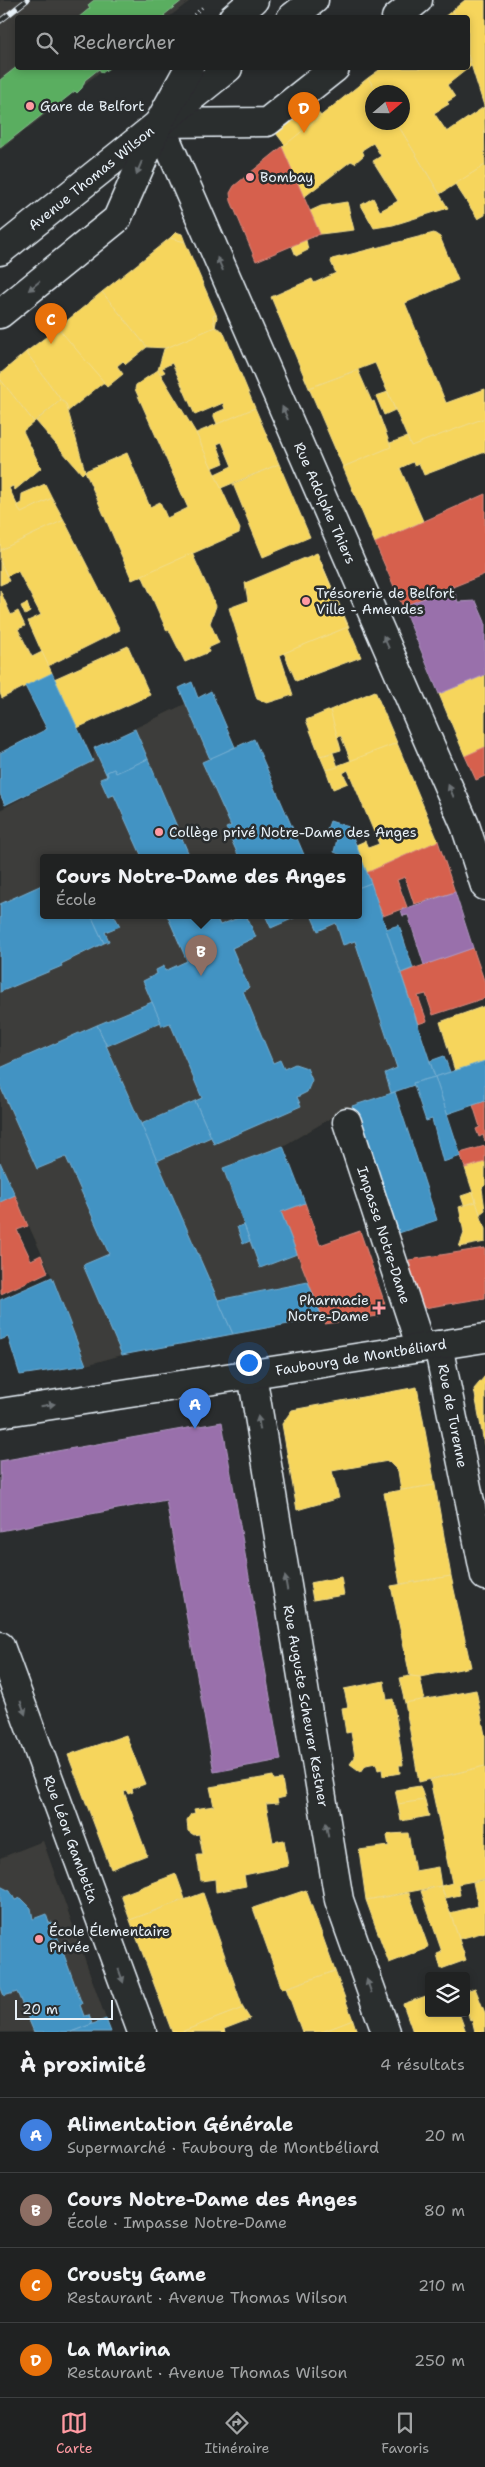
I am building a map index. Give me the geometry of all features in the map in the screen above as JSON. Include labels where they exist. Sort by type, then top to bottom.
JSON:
[{"type":"street","points":[[236,15],[254,0]]},
{"type":"street","points":[[295,15],[314,0]]},
{"type":"street","points":[[400,15],[418,0]]},
{"type":"street","points":[[158,123],[188,70]]},
{"type":"street","points":[[158,123],[225,70]]},
{"type":"street","name":"Avenue Thomas Wilson","points":[[0,251],[158,123],[266,122],[332,70]]},
{"type":"street","name":"Avenue Thomas Wilson","points":[[0,314],[117,219],[158,123]]},
{"type":"street","name":"Rue Adolphe Thiers","points":[[158,123],[475,820],[485,886]]},
{"type":"street","name":"Impasse Notre-Dame","points":[[347,1122],[429,1347]]},
{"type":"street","name":"Faubourg de Montbéliard","points":[[0,1413],[485,1338]]},
{"type":"street","name":"Rue de Turenne","points":[[429,1347],[485,1576]]},
{"type":"street","name":"Rue Auguste Scheurer Kestner","points":[[252,1374],[339,1900],[386,2032]]},
{"type":"street","name":"Rue Léon Gambetta","points":[[0,1646],[142,2032]]},
{"type":"path","points":[[194,15],[211,0]]},
{"type":"shaded area","points":[[0,0],[191,0],[172,15],[15,15],[15,70],[102,70],[0,150]]},
{"type":"shaded area","points":[[192,682],[198,697],[211,691],[235,746],[254,739],[304,854],[40,854],[40,919],[362,919],[362,905],[371,883],[435,1077],[352,1106],[283,1146],[223,1168],[244,1225],[237,1228],[243,1244],[250,1241],[260,1268],[297,1254],[322,1318],[122,1355],[86,1365],[52,1277],[0,1162],[0,810],[93,761],[94,748],[185,704],[179,688]]},
{"type":"shaded area","name":"École Élementaire Privée","points":[[43,1841],[106,2019],[71,2032],[0,2032],[0,1858]]},
{"type":"building: Logements","points":[[465,0],[485,0],[485,109],[470,61],[470,15],[455,15],[453,10]]},
{"type":"building: Logements","points":[[453,10],[455,15],[447,15]]},
{"type":"building: Logements","points":[[379,70],[466,70],[447,85],[455,97],[447,102],[449,104],[434,113],[447,132],[484,107],[485,165],[440,194],[401,130],[410,130],[410,85],[372,85],[368,78]]},
{"type":"building: Logements","points":[[368,78],[372,85],[365,85],[365,130],[401,130],[448,208],[393,225],[374,228],[361,205],[373,198],[380,211],[398,201],[373,161],[381,156],[373,143],[362,150],[364,155],[355,163],[351,161],[304,197],[282,147]]},
{"type":"building: Logements","points":[[312,105],[321,116],[285,145],[276,133]]},
{"type":"building: Logements","points":[[485,165],[485,215],[478,219],[455,184]]},
{"type":"building: Logements","points":[[347,202],[354,230],[320,234],[310,211],[321,206]]},
{"type":"building: Logements","points":[[176,232],[182,234],[185,242],[170,238]]},
{"type":"building: Logements","points":[[434,233],[440,237],[458,280],[405,303],[446,403],[485,389],[485,418],[411,446],[375,363],[309,388],[271,297],[312,279],[314,283],[336,273],[331,262],[332,259]]},
{"type":"building: Logements","points":[[170,238],[185,242],[216,314],[213,316],[215,327],[167,348],[147,347],[102,292]]},
{"type":"building: Logements","points":[[306,240],[308,250],[296,256],[292,246]]},
{"type":"building: Logements","points":[[102,292],[147,347],[126,364],[123,361],[117,366],[123,374],[107,387],[58,328]]},
{"type":"building: Logements","points":[[216,314],[217,317],[215,327],[213,316]]},
{"type":"building: Logements","points":[[215,327],[223,331],[255,408],[217,424],[213,414],[225,409],[223,403],[195,415],[172,363],[162,368],[165,372],[161,374],[158,370],[164,349]]},
{"type":"building: Logements","points":[[58,328],[104,382],[67,412],[66,404],[61,400],[26,352]]},
{"type":"building: Logements","points":[[26,352],[61,400],[34,422],[0,379],[0,374]]},
{"type":"building: Logements","points":[[158,370],[196,433],[240,529],[239,533],[132,580],[85,471],[127,453],[150,507],[160,502],[167,518],[188,508],[135,389],[136,385]]},
{"type":"building: Logements","points":[[358,370],[372,402],[374,401],[391,447],[343,467],[309,388]]},
{"type":"building: Logements","points":[[0,379],[34,422],[23,431],[41,468],[15,490],[13,486],[9,488],[21,513],[52,498],[64,520],[0,550]]},
{"type":"building: Logements","points":[[388,392],[395,410],[384,415],[376,396]]},
{"type":"building: Logements","points":[[61,400],[66,404],[85,471],[82,474],[36,421]]},
{"type":"building: Logements","points":[[255,408],[279,464],[221,488],[215,474],[232,466],[222,442],[217,444],[224,463],[212,468],[196,433]]},
{"type":"building: Logements","points":[[485,418],[485,452],[424,475],[419,463],[414,465],[413,462],[400,468],[423,521],[375,543],[343,467],[391,447],[390,443],[407,437],[411,446]]},
{"type":"building: Logements","points":[[279,464],[310,537],[263,557],[233,484]]},
{"type":"building: Logements","points":[[45,484],[52,498],[21,513],[17,505],[21,504],[22,494]]},
{"type":"building: Logements","points":[[64,520],[120,630],[48,666],[28,621],[41,615],[18,571],[7,576],[0,561],[0,550]]},
{"type":"building: Logements","points":[[192,553],[216,606],[210,623],[219,643],[208,648],[209,652],[185,662],[169,630],[167,631],[142,575]]},
{"type":"building: Logements","points":[[317,553],[349,627],[348,627]]},
{"type":"building: Logements","points":[[317,553],[348,627],[280,655],[293,695],[267,703],[257,699],[229,608],[248,601],[245,583]]},
{"type":"building: Logements","points":[[0,561],[9,581],[0,585]]},
{"type":"building: Logements","points":[[0,590],[11,615],[18,611],[25,626],[18,629],[32,657],[42,652],[52,673],[2,698],[0,693]]},
{"type":"building: Logements","points":[[27,603],[30,612],[25,615],[21,606]]},
{"type":"building: Logements","points":[[348,627],[361,657],[296,681],[284,653]]},
{"type":"building: Logements","points":[[128,646],[150,695],[77,728],[54,679]]},
{"type":"building: Logements","points":[[485,675],[485,747],[465,756],[439,694]]},
{"type":"building: Logements","points":[[375,691],[397,743],[351,761],[341,736],[336,737],[330,710]]},
{"type":"building: Logements","points":[[330,710],[341,750],[320,756],[306,720]]},
{"type":"building: Logements","points":[[397,743],[438,841],[366,873],[362,862],[362,854],[359,854],[356,845],[365,841],[368,848],[379,844],[348,770],[343,773],[348,783],[333,789],[326,770]]},
{"type":"building: Logements","points":[[333,753],[338,767],[326,770],[320,756]]},
{"type":"building: Logements","points":[[485,1006],[485,1061],[455,1071],[440,1022]]},
{"type":"building: Logements","points":[[485,1162],[485,1185],[482,1188],[485,1210],[480,1214],[465,1168]]},
{"type":"building: Logements","points":[[473,1192],[476,1202],[464,1205],[461,1196]]},
{"type":"building: Logements","points":[[476,1202],[485,1229],[485,1242],[459,1247],[464,1233],[459,1207]]},
{"type":"building: Logements","points":[[485,1376],[485,1449],[474,1389]]},
{"type":"building: Logements","points":[[417,1387],[435,1485],[401,1490],[398,1471],[388,1461],[332,1471],[339,1498],[297,1510],[282,1424],[292,1410]]},
{"type":"building: Logements","points":[[435,1485],[451,1576],[400,1584],[384,1493]]},
{"type":"building: Logements","points":[[451,1576],[471,1667],[420,1677],[410,1676],[391,1586]]},
{"type":"building: Logements","points":[[341,1577],[344,1595],[313,1600],[310,1583]]},
{"type":"building: Logements","points":[[420,1677],[424,1697],[422,1700],[405,1703],[399,1678]]},
{"type":"building: Logements","points":[[384,1681],[387,1700],[393,1699],[403,1765],[399,1765],[400,1773],[383,1776],[382,1769],[378,1770],[376,1763],[366,1765],[361,1772],[350,1764],[355,1757],[351,1732],[346,1733],[342,1708],[348,1707],[344,1689]]},
{"type":"building: Logements","points":[[476,1690],[485,1735],[485,1766],[419,1782],[405,1703]]},
{"type":"building: Logements","points":[[126,1735],[145,1784],[132,1789],[133,1792],[128,1794],[127,1791],[124,1792],[147,1855],[111,1869],[68,1755]]},
{"type":"building: Logements","points":[[485,1766],[485,1879],[458,1884],[460,1895],[446,1898],[441,1886],[452,1883],[430,1780]]},
{"type":"building: Logements","points":[[273,1776],[274,1780],[282,1779],[285,1797],[277,1799],[278,1803],[266,1804],[273,1842],[284,1840],[288,1866],[244,1875],[246,1886],[216,1892],[215,1879],[201,1881],[197,1855],[203,1855],[199,1834],[194,1835],[188,1831],[187,1820],[191,1814],[195,1813],[194,1809],[214,1806],[210,1787]]},
{"type":"building: Logements","points":[[420,1786],[425,1800],[398,1804],[395,1790]]},
{"type":"building: Logements","points":[[425,1800],[429,1816],[401,1821],[398,1804]]},
{"type":"building: Logements","points":[[408,1833],[415,1871],[438,1867],[441,1886],[366,1900],[359,1850],[389,1846],[387,1836],[389,1834]]},
{"type":"building: Logements","points":[[176,1874],[185,1899],[130,1920],[121,1895]]},
{"type":"building: Logements","points":[[485,1880],[485,1932],[459,1939],[450,1913],[478,1906],[473,1882]]},
{"type":"building: Logements","points":[[441,1886],[466,1960],[441,1969],[437,1954],[442,1952],[421,1891]]},
{"type":"building: Logements","points":[[306,1890],[335,1971],[282,1989],[253,1908]]},
{"type":"building: Logements","points":[[203,1893],[243,2008],[181,2032],[172,2032],[130,1920]]},
{"type":"building: Logements","points":[[409,1893],[428,1946],[426,1949],[389,1963],[366,1900]]},
{"type":"building: Logements","points":[[335,1971],[353,2020],[322,2032],[302,2032],[286,1988]]},
{"type":"building: Logements","points":[[475,1988],[485,2013],[485,2032],[475,2032],[472,2019],[470,2020],[470,1990]]},
{"type":"building: Logements","points":[[425,1996],[425,2017],[460,2017],[466,2032],[413,2032],[403,2004]]},
{"type":"building: Logements","points":[[243,2008],[250,2019],[224,2029],[225,2032],[181,2032]]},
{"type":"building: Logements","points":[[353,2020],[357,2032],[322,2032]]},
{"type":"building: Commerces","points":[[282,147],[320,234],[256,261],[231,201],[230,193],[234,186]]},
{"type":"building: Commerces","points":[[485,494],[485,574],[403,607],[375,543]]},
{"type":"building: Commerces","points":[[485,747],[485,776],[476,780],[465,756]]},
{"type":"building: Commerces","points":[[438,841],[455,892],[414,904],[405,877],[397,880],[407,907],[383,916],[366,873]]},
{"type":"building: Commerces","points":[[473,948],[485,983],[485,998],[433,1015],[426,994],[418,996],[427,1021],[418,1024],[401,973]]},
{"type":"building: Commerces","points":[[485,1101],[485,1141],[483,1135],[479,1137],[476,1129],[480,1127],[473,1105]]},
{"type":"building: Commerces","points":[[485,1146],[485,1162],[465,1168],[460,1153]]},
{"type":"building: Commerces","points":[[15,1195],[28,1226],[17,1230],[31,1260],[41,1255],[48,1272],[1,1294],[0,1202]]},
{"type":"building: Commerces","points":[[305,1203],[320,1245],[360,1231],[385,1304],[378,1316],[325,1324],[281,1212]]},
{"type":"building: Commerces","points":[[485,1248],[485,1298],[418,1309],[409,1260]]},
{"type":"building: Bureaux","points":[[452,586],[458,602],[476,601],[485,622],[485,675],[439,694],[403,607]]},
{"type":"building: Bureaux","points":[[455,892],[473,948],[424,965],[408,915],[403,916],[401,910]]},
{"type":"building: Bureaux","points":[[222,1422],[281,1760],[214,1772],[166,1500],[0,1531],[0,1461]]},
{"type":"building: Écoles","points":[[52,673],[93,761],[5,805],[0,794],[0,753],[47,729],[25,686]]},
{"type":"building: Écoles","points":[[192,682],[198,698],[211,691],[235,747],[210,759],[179,688]]},
{"type":"building: Écoles","points":[[135,729],[148,759],[116,773],[114,769],[107,772],[107,776],[94,748]]},
{"type":"building: Écoles","points":[[254,739],[304,854],[238,854],[226,828],[231,826],[202,762]]},
{"type":"building: Écoles","points":[[148,759],[189,854],[141,854],[114,795],[108,797],[100,779],[108,776],[107,772],[114,769],[116,773]]},
{"type":"building: Écoles","points":[[330,821],[349,827],[360,854],[339,854],[334,852],[337,839],[325,835]]},
{"type":"building: Écoles","points":[[362,860],[371,883],[362,886]]},
{"type":"building: Écoles","points":[[371,883],[435,1077],[413,1083],[414,1085],[391,1093],[385,1073],[397,1068],[355,941],[343,945],[336,923],[318,931],[313,919],[362,919],[362,886]]},
{"type":"building: Écoles","points":[[40,886],[40,919],[93,919],[104,943],[61,964],[62,966],[0,992],[0,904]]},
{"type":"building: Écoles","points":[[93,919],[116,919],[120,926],[105,932],[109,941],[104,943]]},
{"type":"building: Écoles","points":[[169,919],[217,919],[220,925],[236,919],[248,919],[256,937],[232,948],[249,988],[243,991],[273,1063],[280,1060],[284,1069],[295,1064],[307,1068],[312,1080],[307,1092],[297,1097],[301,1106],[214,1144],[195,1101],[202,1098],[170,1023],[162,1026],[143,981],[157,974],[156,970],[164,966],[165,971],[187,961]]},
{"type":"building: Écoles","points":[[267,919],[292,919],[271,928]]},
{"type":"building: Écoles","points":[[399,925],[413,968],[401,973],[386,929]]},
{"type":"building: Écoles","points":[[152,1002],[161,1022],[107,1046],[97,1025]]},
{"type":"building: Écoles","points":[[97,1025],[233,1334],[122,1355],[83,1265],[109,1254],[66,1157],[37,1169],[0,1086],[0,1068]]},
{"type":"building: Écoles","points":[[444,1056],[450,1072],[435,1077],[430,1061]]},
{"type":"building: Écoles","points":[[485,1061],[485,1101],[447,1114],[435,1077]]},
{"type":"building: Écoles","points":[[435,1077],[461,1156],[443,1162],[432,1119],[426,1121],[413,1083]]},
{"type":"building: Écoles","points":[[395,1092],[437,1220],[393,1235],[352,1106]]},
{"type":"building: Écoles","points":[[195,1101],[211,1137],[157,1161],[141,1124]]},
{"type":"building: Écoles","points":[[283,1146],[305,1203],[281,1212],[297,1254],[260,1268],[223,1168]]},
{"type":"building: Écoles","points":[[0,1162],[15,1195],[0,1202]]},
{"type":"building: Écoles","points":[[244,1225],[250,1241],[243,1244],[237,1227]]},
{"type":"building: Écoles","points":[[52,1277],[86,1365],[20,1375],[8,1337],[0,1340],[0,1300]]},
{"type":"building: Écoles","points":[[308,1282],[322,1318],[233,1334],[218,1300]]},
{"type":"building: Écoles","points":[[0,1886],[10,1891],[15,1900],[21,1898],[31,1908],[33,1919],[46,1914],[49,1923],[52,1922],[82,2004],[80,2005],[84,2016],[89,2015],[92,2024],[71,2032],[34,2032],[17,1992],[4,1996],[0,1986]]},
{"type":"building: Écoles","points":[[106,2019],[111,2032],[71,2032],[90,2025]]},
{"type":"building: Public","points":[[94,0],[183,0],[164,15],[82,15],[90,8],[88,5]]},
{"type":"building: Public","name":"Gare de Belfort","points":[[15,68],[15,70],[98,70],[85,80],[82,88],[77,93],[75,91],[61,102],[62,105],[47,111],[0,148],[0,80]]},
{"type":"railway","points":[[0,21],[27,0]]},
{"type":"place","name":"Gare de Belfort","points":[[30,106]]},
{"type":"place","name":"La Marina","points":[[304,133]]},
{"type":"place","name":"Bombay","points":[[250,177]]},
{"type":"place","name":"Crousty Game","points":[[51,344]]},
{"type":"place","name":"Trésorerie de Belfort Ville - Amendes","points":[[306,601]]},
{"type":"place","name":"Collège privé Notre-Dame des Anges","points":[[159,832]]},
{"type":"place","name":"Cours Notre-Dame des Anges","points":[[201,976]]},
{"type":"place","name":"Pharmacie Notre-Dame","points":[[379,1308]]},
{"type":"place","name":"Alimentation Générale","points":[[195,1429]]},
{"type":"place","name":"École Élementaire Privée","points":[[39,1939]]}]
